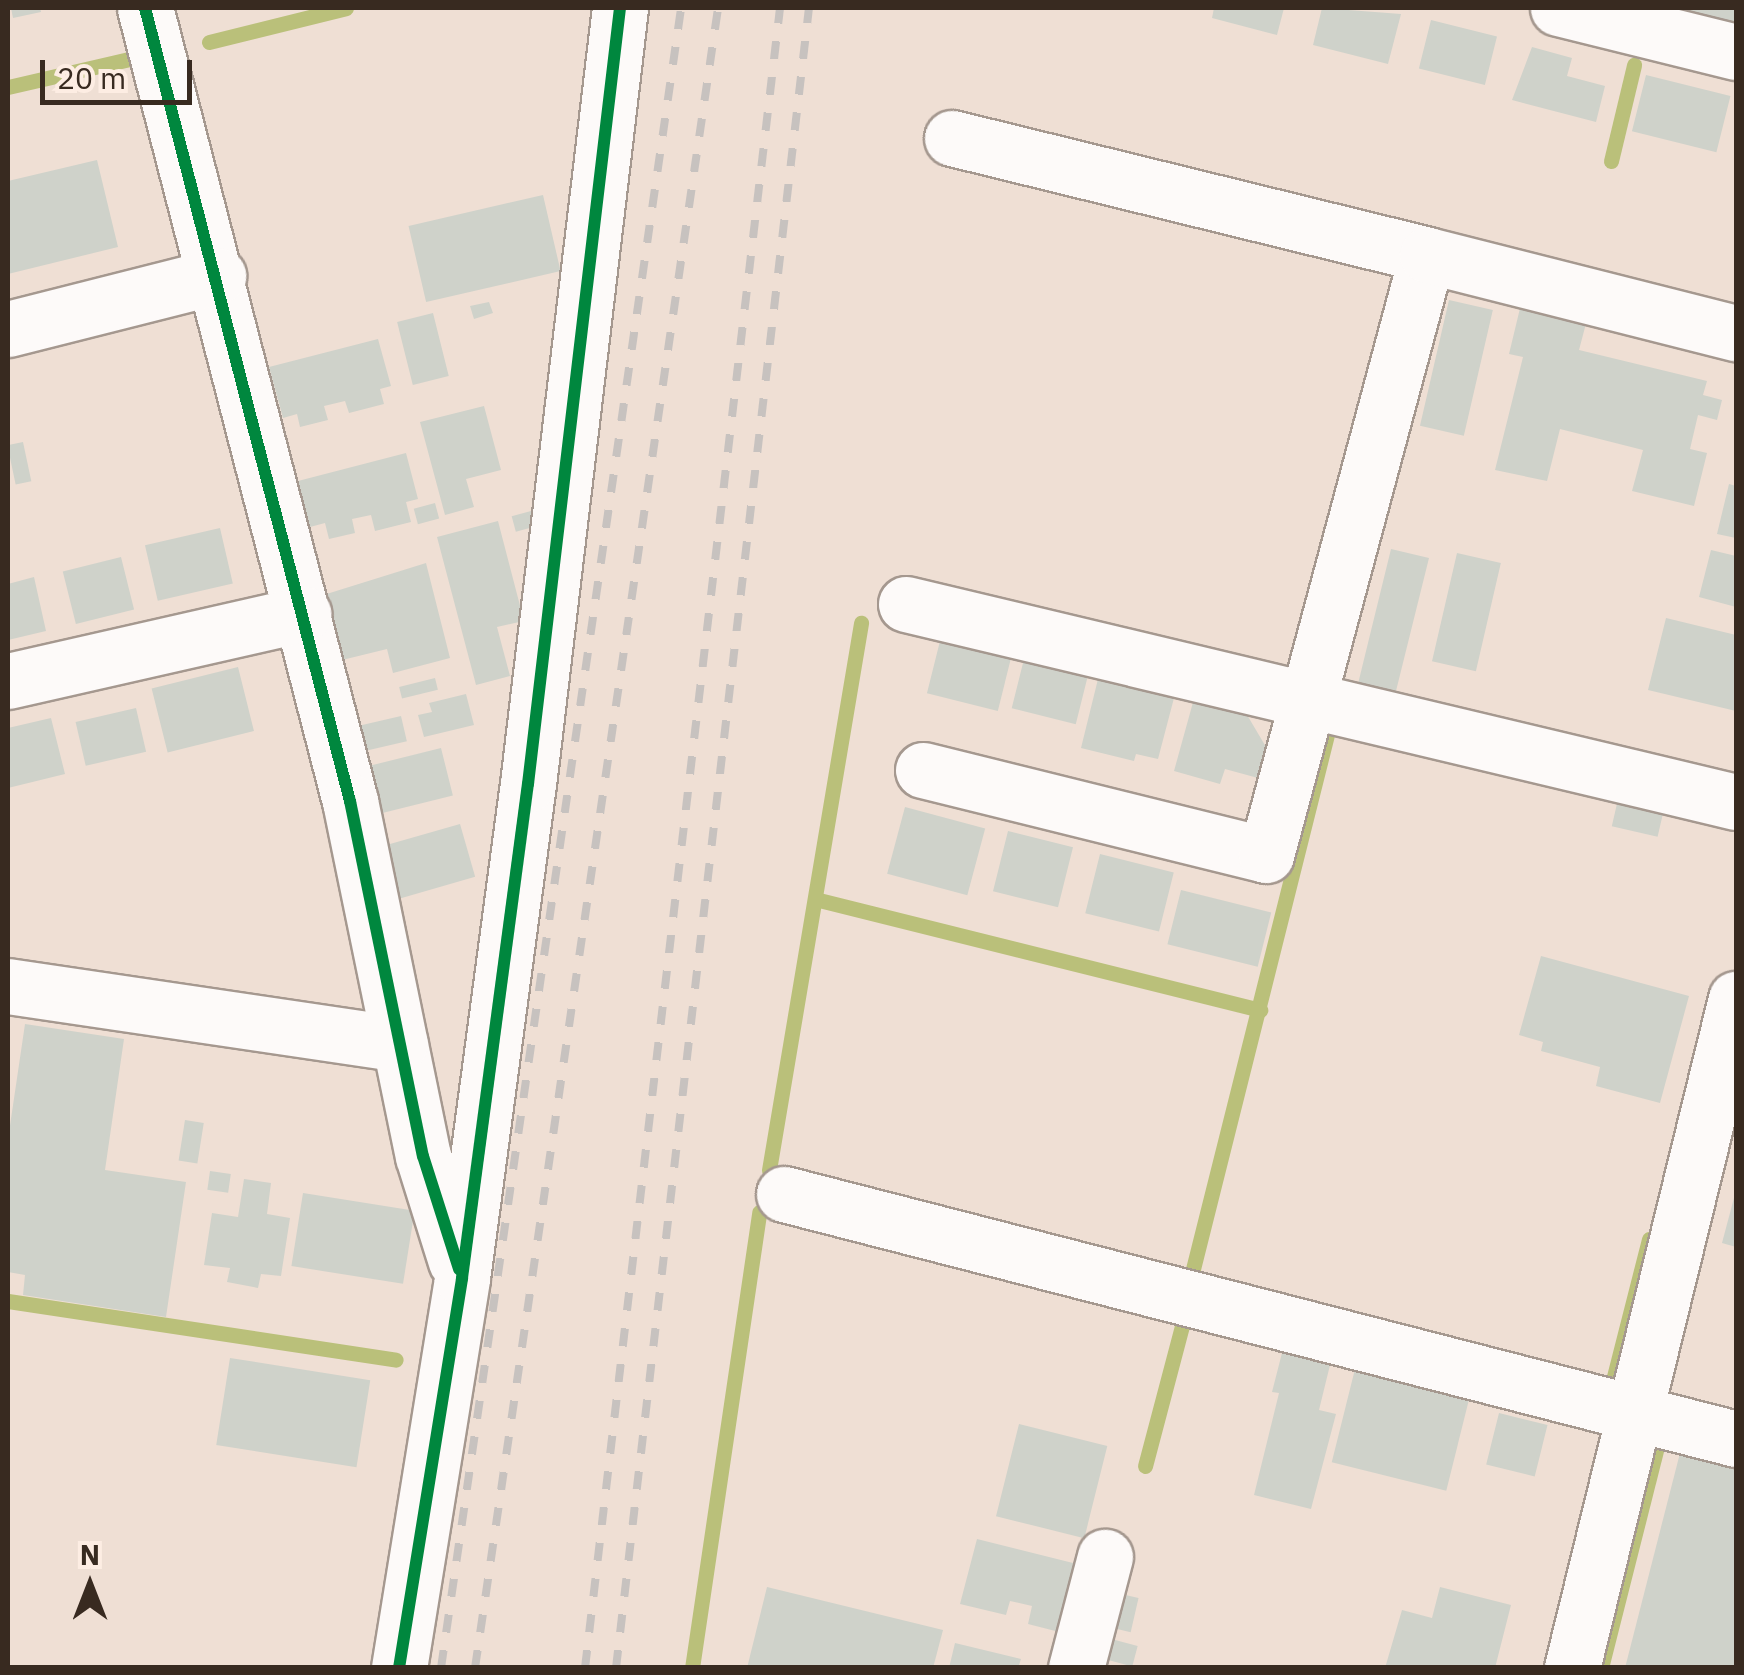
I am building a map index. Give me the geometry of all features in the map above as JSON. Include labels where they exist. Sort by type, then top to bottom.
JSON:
[{"type":"street","points":[[145,8],[218,276],[303,614],[423,1156],[462,1278]]},
{"type":"street","points":[[398,1668],[462,1278],[620,8]]},
{"type":"street","points":[[1558,8],[1614,13],[1736,52]]},
{"type":"street","points":[[952,138],[1736,332]]},
{"type":"street","points":[[923,770],[1266,855],[1302,702],[1427,256]]},
{"type":"street","points":[[8,329],[218,276]]},
{"type":"street","points":[[906,604],[1302,702],[1736,802]]},
{"type":"street","points":[[8,682],[303,614]]},
{"type":"street","points":[[8,986],[400,1044]]},
{"type":"street","points":[[1572,1668],[1736,999]]},
{"type":"street","points":[[784,1194],[1632,1416],[1736,1439]]},
{"type":"street","points":[[1076,1668],[1104,1557]]},
{"type":"building","points":[[11,8],[40,8],[41,12],[13,18]]},
{"type":"building","points":[[1214,8],[1284,8],[1277,35],[1212,18]]},
{"type":"building","points":[[1322,8],[1401,14],[1388,64],[1313,45]]},
{"type":"building","points":[[1681,8],[1736,8],[1736,30],[1679,16]]},
{"type":"building","points":[[1431,20],[1497,36],[1485,85],[1419,69]]},
{"type":"building","points":[[1532,47],[1572,58],[1567,76],[1605,86],[1596,122],[1512,100]]},
{"type":"building","points":[[1646,75],[1730,96],[1716,152],[1632,131]]},
{"type":"building","points":[[97,160],[118,247],[8,274],[8,181]]},
{"type":"building","points":[[543,195],[561,271],[426,302],[409,226]]},
{"type":"building","points":[[1449,300],[1493,310],[1464,436],[1420,426]]},
{"type":"building","points":[[1522,300],[1588,316],[1579,350],[1707,381],[1703,395],[1722,400],[1717,420],[1698,415],[1690,449],[1707,453],[1694,506],[1632,491],[1643,450],[1560,429],[1547,481],[1495,470],[1523,357],[1509,354]]},
{"type":"building","points":[[489,302],[493,313],[474,319],[470,306]]},
{"type":"building","points":[[433,313],[449,376],[413,385],[397,322]]},
{"type":"building","points":[[378,339],[391,386],[380,389],[384,404],[349,413],[345,401],[324,406],[328,420],[300,427],[297,414],[283,418],[269,367]]},
{"type":"building","points":[[484,406],[501,470],[466,479],[474,507],[445,515],[420,422]]},
{"type":"building","points":[[23,442],[31,481],[16,484],[8,445]]},
{"type":"building","points":[[406,453],[418,499],[406,502],[411,522],[375,531],[371,515],[352,519],[355,533],[329,539],[325,523],[310,527],[298,481]]},
{"type":"building","points":[[1729,484],[1736,486],[1736,538],[1717,534]]},
{"type":"building","points":[[435,503],[439,518],[418,524],[414,509]]},
{"type":"building","points":[[531,511],[535,526],[516,532],[512,516]]},
{"type":"building","points":[[498,521],[524,621],[497,627],[510,676],[476,685],[437,537]]},
{"type":"building","points":[[220,528],[233,584],[158,601],[145,545]]},
{"type":"building","points":[[1391,549],[1429,558],[1396,691],[1376,687],[1374,696],[1356,692]]},
{"type":"building","points":[[1711,550],[1736,556],[1736,607],[1699,597]]},
{"type":"building","points":[[1457,553],[1501,563],[1476,671],[1432,661]]},
{"type":"building","points":[[121,557],[134,609],[76,624],[63,572]]},
{"type":"building","points":[[426,563],[450,658],[393,673],[387,649],[334,662],[317,597]]},
{"type":"building","points":[[34,577],[46,631],[8,640],[8,584]]},
{"type":"building","points":[[1666,618],[1736,635],[1736,711],[1648,690]]},
{"type":"building","points":[[941,637],[1012,655],[998,711],[927,693]]},
{"type":"building","points":[[1026,651],[1090,667],[1076,724],[1012,708]]},
{"type":"building","points":[[238,667],[254,731],[168,753],[152,689]]},
{"type":"building","points":[[435,678],[438,690],[402,699],[399,687]]},
{"type":"building","points":[[1098,679],[1174,698],[1158,759],[1136,754],[1134,761],[1081,748]]},
{"type":"building","points":[[466,694],[474,725],[424,737],[418,715],[432,712],[429,703]]},
{"type":"building","points":[[1195,695],[1243,708],[1266,747],[1258,778],[1225,769],[1220,784],[1174,771]]},
{"type":"building","points":[[136,708],[146,752],[86,766],[76,722]]},
{"type":"building","points":[[401,716],[407,741],[356,753],[350,728]]},
{"type":"building","points":[[51,718],[65,774],[8,788],[8,728]]},
{"type":"building","points":[[441,748],[453,796],[372,816],[360,768]]},
{"type":"building","points":[[1619,795],[1665,806],[1658,837],[1612,826]]},
{"type":"building","points":[[905,807],[985,828],[967,895],[887,874]]},
{"type":"building","points":[[460,824],[475,877],[398,899],[383,846]]},
{"type":"building","points":[[1008,831],[1073,847],[1058,907],[993,891]]},
{"type":"building","points":[[1100,854],[1174,872],[1159,932],[1085,913]]},
{"type":"building","points":[[1181,890],[1271,912],[1258,967],[1167,944]]},
{"type":"building","points":[[1541,956],[1689,996],[1660,1103],[1596,1086],[1600,1067],[1541,1051],[1543,1042],[1519,1035]]},
{"type":"building","points":[[25,1024],[124,1039],[105,1170],[186,1182],[166,1317],[23,1295],[25,1275],[8,1272],[8,1139]]},
{"type":"building","points":[[185,1120],[204,1123],[197,1163],[179,1160]]},
{"type":"building","points":[[210,1171],[231,1174],[228,1193],[207,1190]]},
{"type":"building","points":[[244,1179],[271,1183],[267,1214],[290,1218],[281,1276],[261,1274],[258,1288],[227,1282],[230,1268],[204,1265],[212,1213],[238,1217]]},
{"type":"building","points":[[303,1193],[415,1211],[403,1284],[291,1266]]},
{"type":"building","points":[[1736,1194],[1736,1247],[1722,1243]]},
{"type":"building","points":[[1283,1349],[1331,1361],[1319,1410],[1336,1414],[1311,1509],[1254,1495],[1279,1393],[1272,1392]]},
{"type":"building","points":[[230,1358],[370,1380],[356,1467],[216,1445]]},
{"type":"building","points":[[1355,1369],[1469,1398],[1446,1491],[1332,1462]]},
{"type":"building","points":[[1499,1413],[1548,1425],[1535,1477],[1486,1464]]},
{"type":"building","points":[[1019,1424],[1107,1446],[1084,1538],[996,1516]]},
{"type":"building","points":[[1680,1453],[1736,1467],[1736,1668],[1625,1668]]},
{"type":"building","points":[[977,1539],[1089,1567],[1071,1635],[1028,1624],[1032,1606],[1010,1601],[1006,1615],[960,1604]]},
{"type":"building","points":[[767,1587],[943,1630],[933,1668],[747,1668]]},
{"type":"building","points":[[1440,1587],[1511,1605],[1495,1668],[1385,1668],[1402,1610],[1432,1618]]},
{"type":"building","points":[[1121,1594],[1139,1598],[1131,1632],[1113,1628]]},
{"type":"building","points":[[1100,1636],[1138,1646],[1132,1666],[1095,1656]]},
{"type":"building","points":[[955,1643],[1021,1659],[1018,1668],[949,1668]]},
{"type":"waterway","points":[[209,42],[346,8]]},
{"type":"waterway","points":[[8,87],[129,59]]},
{"type":"waterway","points":[[1611,161],[1634,65]]},
{"type":"waterway","points":[[769,1170],[861,623]]},
{"type":"waterway","points":[[1188,1289],[1328,731]]},
{"type":"waterway","points":[[815,899],[1260,1010]]},
{"type":"waterway","points":[[692,1668],[759,1212]]},
{"type":"waterway","points":[[1609,1396],[1649,1239]]},
{"type":"waterway","points":[[8,1301],[396,1360]]},
{"type":"waterway","points":[[1145,1466],[1183,1322]]},
{"type":"waterway","points":[[1601,1668],[1657,1446]]},
{"type":"railway","points":[[441,1668],[681,8]]},
{"type":"railway","points":[[475,1668],[718,8]]},
{"type":"railway","points":[[585,1668],[780,8]]},
{"type":"railway","points":[[616,1668],[809,8]]},
{"type":"cycle path","points":[[145,8],[350,801],[423,1156],[459,1269]]},
{"type":"cycle path","points":[[399,1668],[462,1278],[528,784],[620,8]]}]
